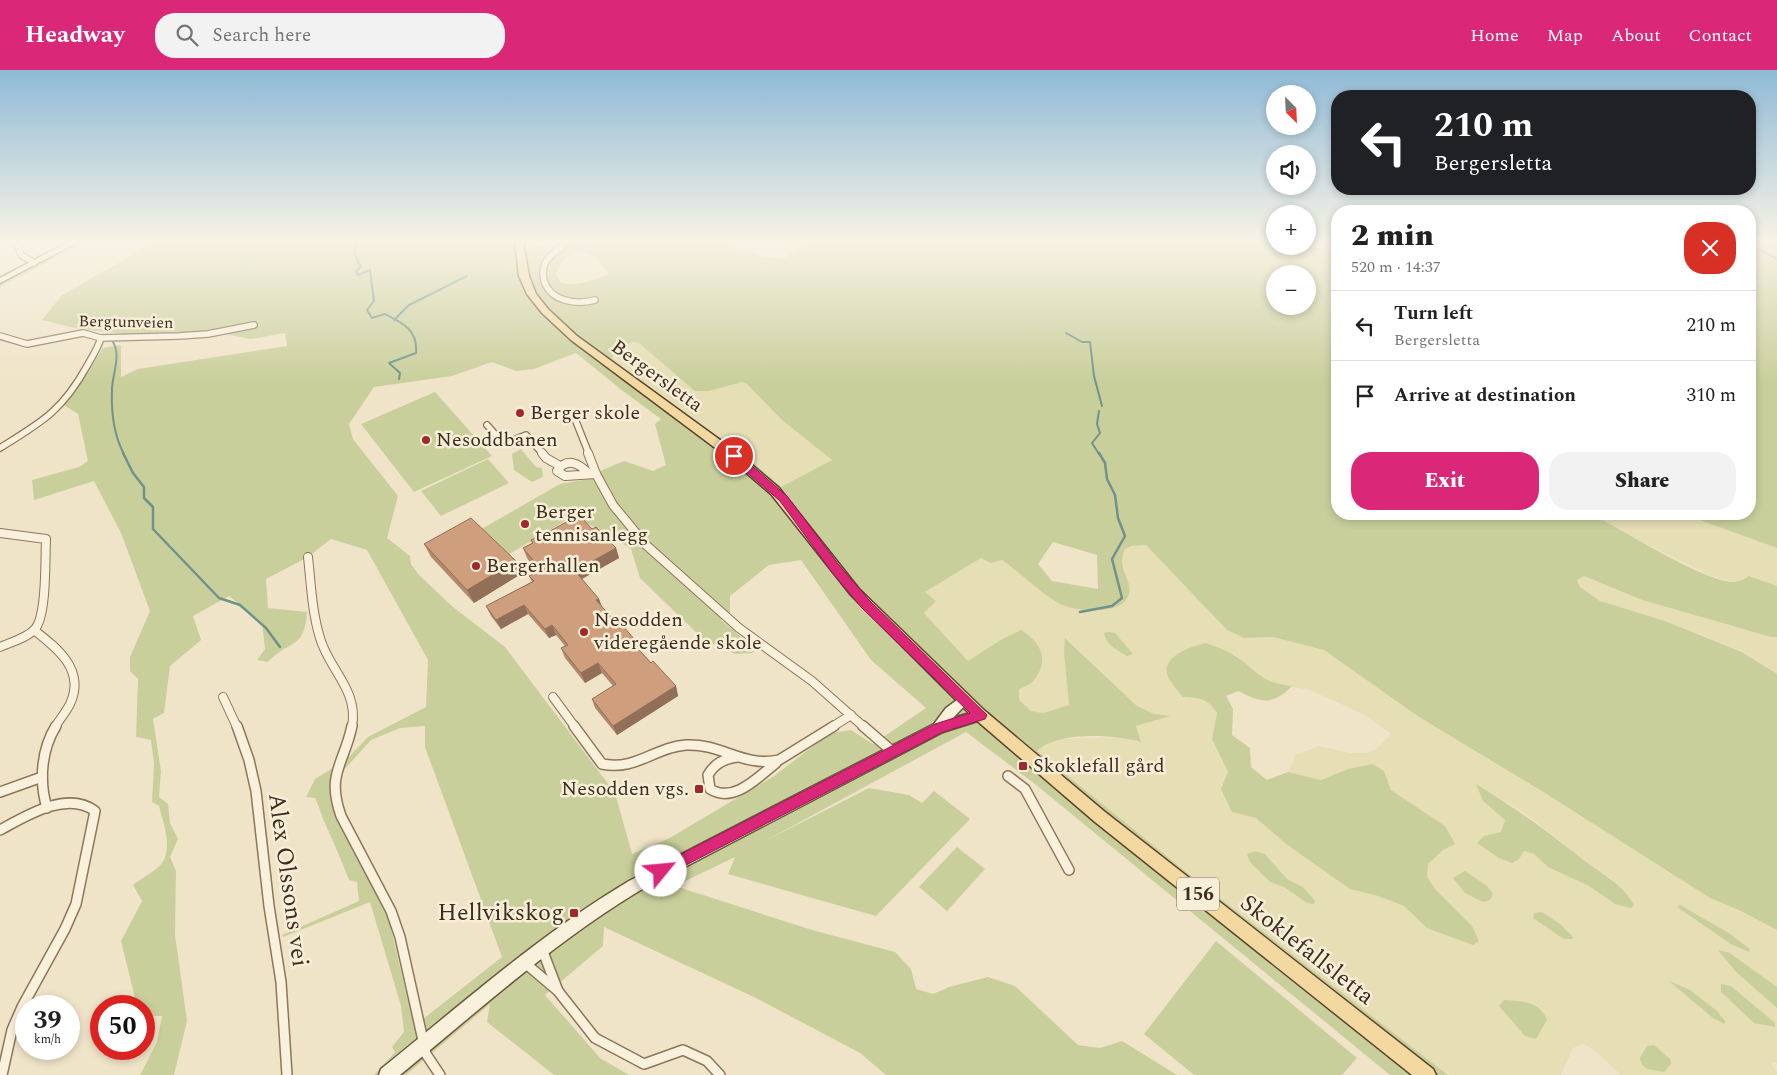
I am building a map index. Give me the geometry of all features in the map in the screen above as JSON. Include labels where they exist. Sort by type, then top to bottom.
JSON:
[{"type":"main road","name":"Bergersletta","points":[[529,288],[545,311],[574,338],[734,456],[776,490],[855,592],[972,708]]},
{"type":"main road","points":[[939,728],[950,712],[972,708]]},
{"type":"main road","points":[[388,1075],[542,949],[604,904],[634,886],[939,728],[972,708]]},
{"type":"main road","name":"Skoklefallsletta","points":[[972,708],[1100,817],[1427,1075]]},
{"type":"street","points":[[549,288],[558,299],[566,302],[583,304],[595,300]]},
{"type":"street","name":"Bergtunveien","points":[[0,336],[27,344],[83,334],[101,338],[194,335],[254,325]]},
{"type":"street","points":[[0,448],[50,416],[62,404],[99,345],[101,338]]},
{"type":"street","points":[[574,418],[593,474],[613,505],[652,551],[740,628],[812,680],[893,752]]},
{"type":"street","points":[[487,425],[502,441],[511,441],[526,435],[546,458],[560,466]]},
{"type":"street","points":[[566,463],[576,463],[593,474],[561,475],[557,471],[560,466],[566,463]]},
{"type":"street","points":[[0,533],[46,540],[45,582],[39,623],[34,630],[0,647]]},
{"type":"street","points":[[308,557],[316,617],[323,646],[330,661],[348,687],[352,698],[352,726],[335,779],[336,800],[341,816],[391,911],[400,937],[426,1054],[440,1075]]},
{"type":"street","points":[[34,630],[67,659],[72,669],[75,689],[72,704],[50,736],[42,777],[42,795],[47,808]]},
{"type":"street","name":"Alex Olssons vei","points":[[223,697],[233,715],[249,760],[256,791],[269,906],[281,982],[287,1075]]},
{"type":"street","points":[[553,697],[602,764],[620,767],[677,746],[686,745],[713,747],[761,764],[779,760]]},
{"type":"street","points":[[737,757],[726,759],[718,764],[708,775],[710,789],[718,796],[726,796],[738,790],[779,760],[851,715]]},
{"type":"street","points":[[1008,776],[1025,789],[1069,870]]},
{"type":"street","points":[[0,792],[42,777]]},
{"type":"street","points":[[0,830],[47,808],[68,803],[86,804],[92,807],[95,814],[76,904],[22,1007],[12,1030],[2,1075]]},
{"type":"street","points":[[542,949],[558,990],[595,1038],[644,1064],[683,1050],[707,1061],[720,1075]]},
{"type":"street","points":[[525,963],[544,981],[558,990]]},
{"type":"shaded area","points":[[633,342],[639,343],[709,391],[742,382],[747,384],[782,420],[832,460],[781,488],[739,451],[632,376],[612,359],[614,352]]},
{"type":"shaded area","points":[[1602,520],[1700,520],[1777,548],[1777,586],[1750,576],[1733,582],[1712,576]]},
{"type":"shaded area","points":[[1138,544],[1146,545],[1227,630],[1244,638],[1273,637],[1324,650],[1419,717],[1545,793],[1710,898],[1741,911],[1777,930],[1777,987],[1730,953],[1719,951],[1736,972],[1777,1008],[1777,1063],[1773,1063],[1772,1066],[1777,1071],[1777,1075],[1621,1075],[1597,1052],[1584,1044],[1573,1048],[1561,1075],[1451,1075],[1444,1072],[1190,875],[1036,751],[1045,743],[1058,739],[1123,737],[1140,742],[1136,726],[1168,716],[1154,714],[1137,706],[1066,638],[1064,653],[1069,705],[1043,713],[1031,712],[1019,700],[1019,689],[1035,680],[1021,630],[1002,639],[968,661],[924,613],[935,602],[925,592],[981,558],[1002,560],[1061,604],[1128,582],[1122,562],[1124,550]],"holes":[[[1234,655],[1262,678],[1274,684],[1310,690],[1365,715],[1391,734],[1376,749],[1367,753],[1350,753],[1319,746],[1296,755],[1288,772],[1321,780],[1348,769],[1384,771],[1391,790],[1445,826],[1443,850],[1427,864],[1427,877],[1436,890],[1427,928],[1404,906],[1378,896],[1286,844],[1256,818],[1232,812],[1228,772],[1212,739],[1217,713],[1210,702],[1183,697]],[[1477,785],[1520,810],[1577,856],[1613,880],[1615,904],[1589,886],[1548,867],[1534,854],[1484,836],[1501,832],[1505,820],[1483,801]],[[1265,854],[1287,879],[1303,887],[1307,903],[1284,887]],[[1672,983],[1690,990],[1722,1016],[1713,1018]]]},
{"type":"shaded area","points":[[1584,576],[1642,600],[1734,627],[1777,637],[1777,674],[1742,651],[1665,621],[1600,601],[1580,587],[1577,579]]},
{"type":"green space","points":[[75,288],[1266,288],[1266,315],[1316,315],[1316,288],[1331,288],[1331,520],[1602,520],[1704,574],[1721,580],[1735,582],[1749,576],[1777,586],[1777,637],[1771,637],[1642,600],[1584,576],[1577,580],[1580,587],[1600,601],[1665,621],[1742,652],[1777,674],[1777,930],[1741,911],[1710,898],[1545,793],[1419,717],[1324,650],[1273,637],[1244,638],[1227,630],[1146,545],[1131,546],[1124,550],[1122,565],[1130,590],[1125,601],[1109,609],[1098,610],[1077,609],[1060,604],[1002,560],[991,563],[981,558],[925,592],[936,601],[924,613],[968,661],[1002,639],[1021,630],[1038,645],[1041,651],[1042,664],[1035,679],[1030,684],[1019,689],[1019,700],[1031,711],[1043,713],[1069,705],[1064,653],[1065,638],[1137,706],[1154,714],[1170,716],[1136,726],[1141,742],[1117,737],[1072,737],[1058,740],[1037,751],[1190,875],[1448,1075],[1390,1075],[1035,784],[966,732],[765,841],[869,788],[909,795],[922,803],[934,791],[970,819],[876,916],[728,874],[735,857],[675,886],[812,930],[895,952],[911,969],[916,989],[933,994],[949,987],[988,977],[1015,986],[1078,1045],[1100,1048],[1122,1041],[1177,1075],[886,1075],[860,1053],[756,998],[604,927],[603,946],[545,995],[600,1058],[629,1075],[554,1075],[487,1022],[490,1004],[406,1075],[374,1075],[395,1052],[392,1047],[404,1032],[401,1006],[370,902],[283,937],[282,935],[359,901],[357,882],[349,880],[315,798],[306,797],[315,779],[346,760],[368,737],[426,707],[428,660],[367,550],[331,539],[308,557],[266,579],[268,608],[307,612],[303,633],[294,643],[275,655],[268,662],[257,660],[265,649],[262,623],[229,596],[193,616],[201,640],[170,666],[164,713],[153,719],[161,771],[159,797],[168,804],[170,823],[178,839],[170,857],[176,871],[175,935],[187,1021],[174,1075],[140,1075],[148,1060],[155,1060],[155,1046],[162,1016],[155,1016],[155,995],[134,995],[121,941],[142,901],[133,885],[153,872],[162,863],[167,850],[165,827],[159,806],[152,802],[154,764],[151,740],[136,737],[138,679],[130,671],[130,657],[150,611],[121,533],[94,481],[34,500],[32,480],[79,467],[88,461],[78,414],[64,405],[103,348],[121,345],[121,377],[138,369],[287,346],[285,333],[251,339],[214,332],[124,334],[79,329],[42,320],[62,295]],"holes":[[[633,342],[639,343],[695,391],[709,391],[742,382],[747,384],[782,420],[832,460],[781,487],[739,451],[632,376],[612,359],[614,352]],[[576,353],[661,419],[655,424],[666,465],[653,471],[624,461],[600,471],[589,479],[560,484],[478,531],[504,557],[572,517],[597,528],[631,549],[640,578],[703,639],[735,654],[752,653],[757,650],[721,620],[730,613],[730,596],[769,565],[801,560],[871,660],[926,708],[873,744],[851,730],[830,733],[774,776],[668,839],[632,854],[615,793],[505,647],[453,607],[419,575],[411,564],[410,556],[387,538],[398,496],[353,439],[349,424],[374,387],[452,376],[492,362],[516,371],[534,369]],[[1053,542],[1097,555],[1098,589],[1052,581],[1038,564]],[[425,726],[425,747],[502,957],[414,1026],[388,916],[332,805],[343,771],[371,740],[400,728]]]},
{"type":"green space","points":[[1756,288],[1777,288],[1777,548],[1700,520],[1756,520]]},
{"type":"green space","name":"Nesoddbanen","points":[[435,392],[492,456],[414,492],[361,424]]},
{"type":"green space","points":[[521,449],[536,467],[542,468],[543,477],[532,482],[514,470],[512,454]]},
{"type":"green space","points":[[488,459],[509,483],[441,516],[421,491]]},
{"type":"green space","points":[[1104,633],[1115,633],[1133,654],[1127,656],[1112,647],[1105,637]]},
{"type":"green space","points":[[1206,643],[1232,654],[1260,676],[1272,682],[1292,686],[1272,700],[1260,700],[1238,691],[1226,696],[1233,709],[1232,735],[1250,748],[1251,767],[1267,780],[1288,772],[1321,780],[1348,769],[1373,764],[1384,771],[1391,790],[1445,826],[1455,844],[1443,850],[1428,864],[1427,877],[1436,890],[1472,926],[1479,941],[1473,945],[1427,928],[1404,906],[1378,896],[1350,889],[1286,844],[1256,818],[1232,812],[1221,789],[1228,772],[1212,739],[1217,713],[1210,704],[1203,700],[1183,697],[1167,674],[1167,667],[1174,657],[1187,649]]},
{"type":"green space","points":[[1476,784],[1528,818],[1616,883],[1634,905],[1631,908],[1615,904],[1589,886],[1548,867],[1534,854],[1524,851],[1519,859],[1512,863],[1499,858],[1477,843],[1484,836],[1501,832],[1505,820],[1483,801]]},
{"type":"green space","points":[[957,847],[985,869],[947,911],[919,887]]},
{"type":"green space","points":[[1255,851],[1265,854],[1287,879],[1303,887],[1315,901],[1314,904],[1307,903],[1284,887],[1270,882],[1250,862],[1247,854]]},
{"type":"green space","points":[[1465,871],[1487,886],[1493,894],[1490,900],[1483,902],[1465,893],[1453,878]]},
{"type":"green space","points":[[1680,905],[1727,932],[1750,949],[1749,952],[1731,944],[1677,907]]},
{"type":"green space","points":[[1542,912],[1560,924],[1573,937],[1572,939],[1564,939],[1533,918],[1534,913]]},
{"type":"green space","points":[[1216,941],[1357,1058],[1342,1075],[1194,1075],[1144,1034]]},
{"type":"green space","points":[[1718,950],[1730,953],[1777,987],[1777,1008],[1736,972]]},
{"type":"green space","points":[[1669,981],[1690,990],[1717,1011],[1726,1022],[1724,1024],[1713,1018]]},
{"type":"green space","points":[[1721,984],[1731,986],[1775,1023],[1775,1027],[1754,1023],[1721,992]]},
{"type":"green space","points":[[1504,1000],[1529,1003],[1540,1009],[1547,1020],[1536,1039],[1525,1036],[1499,1006]]},
{"type":"green space","points":[[1654,1045],[1670,1059],[1671,1064],[1664,1072],[1648,1069],[1642,1065],[1640,1058],[1647,1046]]},
{"type":"building","name":"Bergerhallen","points":[[471,518],[516,561],[467,590],[424,544]]},
{"type":"building","name":"Nesodden videregående skole","points":[[582,518],[592,529],[596,527],[616,548],[575,571],[599,599],[596,600],[613,619],[615,617],[636,641],[633,643],[676,686],[613,726],[592,699],[616,684],[598,663],[581,673],[561,648],[568,645],[552,625],[545,629],[524,605],[496,620],[486,606],[534,581],[529,576],[539,571],[536,567],[538,566],[523,548],[533,543],[531,540],[570,520],[572,523]]},
{"type":"waterway","points":[[372,288],[374,301],[367,310],[372,318],[385,314],[395,319]]},
{"type":"waterway","points":[[395,319],[409,305],[443,288]]},
{"type":"waterway","points":[[395,319],[408,328],[415,338],[416,345],[416,353],[389,363],[400,373],[399,379]]},
{"type":"waterway","points":[[1066,333],[1082,342],[1090,342],[1094,376],[1102,406]]},
{"type":"waterway","points":[[113,342],[116,358],[112,388],[112,414],[117,438],[124,454]]},
{"type":"waterway","points":[[1099,411],[1097,424],[1100,433],[1092,443],[1099,454]]},
{"type":"waterway","points":[[123,453],[133,473],[144,487],[144,498],[153,507],[153,529],[219,598],[240,605],[266,628],[280,647]]},
{"type":"waterway","points":[[1080,612],[1112,606],[1122,598],[1112,559],[1125,536],[1118,518],[1115,495],[1107,479],[1105,463],[1099,453]]},
{"type":"place","name":"Berger skole","points":[[520,413]]},
{"type":"place","name":"Nesoddbanen","points":[[426,440]]},
{"type":"place","name":"Berger tennisanlegg","points":[[525,524]]},
{"type":"place","name":"Bergerhallen","points":[[476,566]]},
{"type":"place","name":"Nesodden videregående skole","points":[[584,632]]},
{"type":"place","name":"Skoklefall gård","points":[[1023,766]]},
{"type":"place","name":"Nesodden vgs.","points":[[699,789]]},
{"type":"place","name":"Hellvikskog","points":[[574,913]]},
{"type":"route","points":[[661,871],[939,728],[980,715],[925,663],[855,592],[776,490],[734,456]]}]
